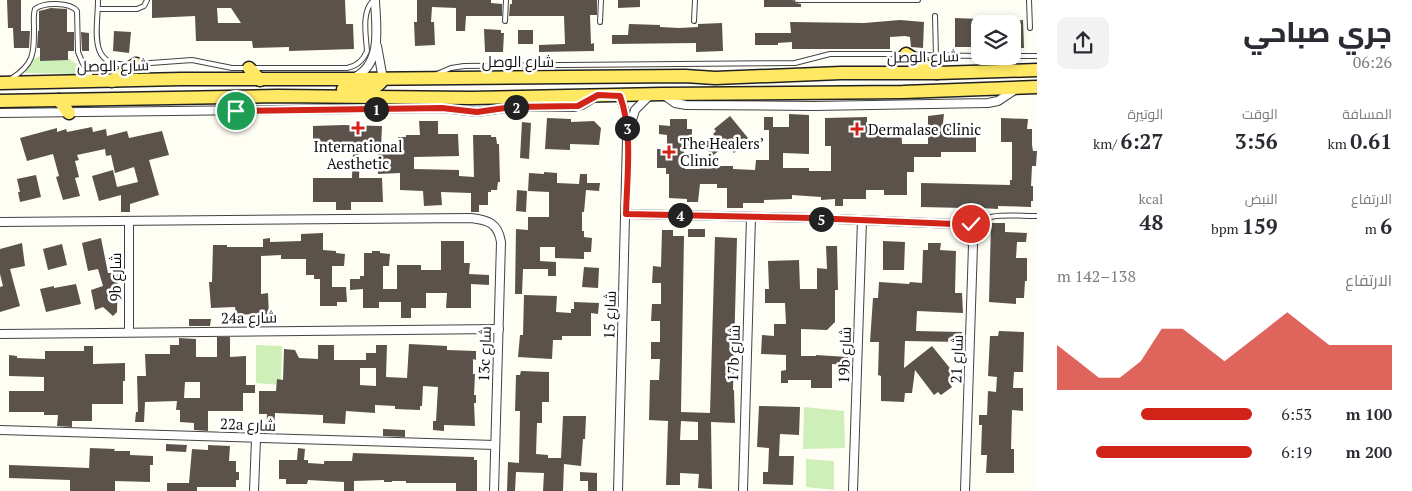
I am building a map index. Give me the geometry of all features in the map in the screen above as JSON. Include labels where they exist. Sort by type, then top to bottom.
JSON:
[{"type":"main road","points":[[906,54],[937,73]]},
{"type":"main road","points":[[112,81],[136,64]]},
{"type":"main road","points":[[249,68],[260,80]]},
{"type":"main road","name":"شارع الوصل","points":[[3,83],[182,79],[685,76],[715,78],[841,73],[1037,70]]},
{"type":"main road","points":[[620,96],[627,87],[635,84],[696,82],[715,78]]},
{"type":"main road","points":[[277,96],[297,90],[372,88],[383,79]]},
{"type":"main road","points":[[0,101],[277,96],[471,98],[903,92],[1036,88]]},
{"type":"main road","points":[[59,100],[69,113]]},
{"type":"street","points":[[375,0],[376,45],[383,79]]},
{"type":"street","points":[[352,79],[360,75],[368,66],[376,45]]},
{"type":"street","name":"شارع 15","points":[[627,139],[635,110],[656,94]]},
{"type":"street","points":[[0,113],[442,108],[477,112],[512,107],[578,106],[598,95]]},
{"type":"street","name":"شارع 15","points":[[618,491],[627,139],[625,112],[620,96]]},
{"type":"street","points":[[626,214],[751,216],[954,224],[966,229]]},
{"type":"street","name":"17b شارع","points":[[743,491],[751,216]]},
{"type":"street","name":"13c شارع","points":[[129,221],[471,218],[489,222],[500,234],[501,242],[494,491]]},
{"type":"street","name":"19b شارع","points":[[853,491],[862,220]]},
{"type":"street","points":[[0,222],[129,221]]},
{"type":"street","name":"9b شارع","points":[[129,221],[129,332]]},
{"type":"street","name":"شارع 21","points":[[965,491],[973,245],[966,229]]},
{"type":"street","name":"24a شارع","points":[[0,334],[499,329]]},
{"type":"street","name":"22a شارع","points":[[0,430],[495,445]]},
{"type":"street","points":[[254,491],[256,438]]},
{"type":"lane","points":[[98,0],[98,45],[102,56],[112,64],[192,60],[232,68],[346,68],[357,65],[365,57],[367,51],[366,10],[375,0]]},
{"type":"lane","points":[[98,9],[141,8],[147,0]]},
{"type":"lane","points":[[505,21],[506,0]]},
{"type":"lane","points":[[600,22],[601,0]]},
{"type":"lane","points":[[694,21],[695,0]]},
{"type":"lane","points":[[797,0],[918,0]]},
{"type":"lane","points":[[1029,0],[1030,28]]},
{"type":"lane","points":[[3,83],[27,65],[34,51],[34,15],[36,9],[41,5],[66,4],[77,11],[78,52],[83,64],[95,81]]},
{"type":"lane","points":[[935,16],[936,56]]},
{"type":"lane","points":[[431,78],[450,68],[464,66],[795,63],[830,54],[971,56]]},
{"type":"lane","points":[[1021,56],[1037,56]]},
{"type":"lane","points":[[966,229],[977,220],[991,216],[1037,216]]},
{"type":"green space","points":[[62,54],[78,65],[82,74],[25,73],[30,62],[34,59],[44,55]]},
{"type":"green space","points":[[256,345],[282,346],[281,385],[256,383]]},
{"type":"green space","points":[[804,407],[844,411],[845,448],[803,449]]},
{"type":"green space","points":[[806,459],[834,461],[834,490],[806,487]]},
{"type":"building","points":[[7,0],[21,0],[21,31],[30,31],[29,48],[14,48],[13,28],[8,28]]},
{"type":"building","points":[[152,0],[345,0],[346,24],[353,24],[354,49],[289,51],[289,47],[253,48],[252,41],[196,41],[195,16],[152,18]],"holes":[[[217,8],[231,8],[241,23],[218,23]]]},
{"type":"building","points":[[417,0],[491,0],[491,3],[502,4],[502,16],[466,16],[465,31],[456,31],[456,8],[432,7],[431,22],[434,22],[435,45],[415,46],[414,22],[417,22]]},
{"type":"building","points":[[512,0],[597,0],[597,15],[590,15],[591,44],[594,43],[594,51],[539,52],[539,45],[565,44],[564,16],[509,16]]},
{"type":"building","points":[[618,0],[640,0],[640,7],[618,8]]},
{"type":"building","points":[[764,0],[793,0],[801,4],[801,7],[764,7]]},
{"type":"building","points":[[51,8],[67,9],[67,32],[74,32],[74,51],[68,51],[68,60],[40,61],[40,48],[37,48],[39,11]]},
{"type":"building","points":[[955,18],[971,19],[971,47],[955,47]]},
{"type":"building","points":[[900,20],[924,22],[923,48],[911,47],[910,37],[905,36],[890,37],[890,49],[792,49],[792,42],[778,43],[778,45],[755,45],[755,33],[791,33],[790,22],[864,23]]},
{"type":"building","points":[[1021,20],[1023,20],[1024,48],[1021,48]]},
{"type":"building","points":[[722,23],[723,51],[696,52],[696,43],[612,44],[612,35],[628,35],[629,24],[679,28],[698,27],[698,24]]},
{"type":"building","points":[[484,29],[501,30],[501,33],[504,33],[503,52],[485,52]]},
{"type":"building","points":[[518,30],[533,30],[533,44],[518,44]]},
{"type":"building","points":[[114,31],[131,32],[129,53],[113,51]]},
{"type":"building","points":[[81,32],[89,33],[89,51],[82,51]]},
{"type":"building","points":[[789,114],[809,115],[809,154],[783,153],[783,168],[809,168],[809,171],[831,171],[831,146],[825,146],[825,118],[867,117],[867,127],[901,126],[902,144],[928,144],[928,116],[944,114],[943,123],[962,123],[963,134],[976,134],[976,152],[941,152],[941,157],[914,157],[914,172],[907,172],[907,195],[884,195],[884,190],[866,190],[866,199],[843,199],[843,206],[835,206],[835,199],[821,200],[821,197],[792,195],[792,199],[764,200],[764,203],[743,203],[743,208],[727,208],[727,188],[717,188],[717,184],[700,184],[698,202],[687,202],[687,199],[669,198],[669,174],[666,174],[666,168],[657,168],[657,149],[667,149],[667,135],[659,134],[659,125],[670,126],[670,119],[687,119],[687,129],[692,129],[692,150],[684,150],[685,169],[700,169],[700,166],[733,166],[733,169],[755,170],[756,160],[769,160],[769,130],[764,130],[764,117],[773,117],[773,127],[789,127]]},
{"type":"building","points":[[730,116],[748,138],[739,145],[741,147],[734,153],[731,149],[728,151],[724,147],[712,156],[703,144],[715,136],[713,134],[716,131],[714,129]]},
{"type":"building","points":[[547,118],[571,119],[571,122],[594,121],[601,128],[599,145],[570,144],[570,150],[545,149]]},
{"type":"building","points":[[1001,118],[1028,119],[1027,129],[1032,129],[1033,151],[1037,151],[1036,166],[1032,166],[1031,186],[1033,186],[1033,201],[1031,201],[1031,207],[998,206],[998,209],[981,208],[981,205],[964,205],[964,208],[921,207],[921,183],[1010,185],[1010,180],[1012,180],[1012,142],[1001,142]]},
{"type":"building","points":[[419,121],[438,121],[438,134],[458,134],[459,156],[414,157],[414,169],[459,170],[459,176],[474,177],[473,135],[491,135],[491,137],[496,137],[497,144],[499,144],[500,182],[498,182],[497,190],[488,192],[488,205],[479,205],[479,212],[471,212],[471,193],[441,192],[442,205],[424,206],[423,191],[400,190],[400,173],[378,174],[378,153],[397,153],[398,137],[420,135]]},
{"type":"building","points":[[522,122],[531,123],[529,159],[520,158]]},
{"type":"building","points":[[313,126],[382,126],[381,148],[360,148],[359,178],[382,178],[383,202],[351,202],[351,210],[336,210],[336,202],[313,202],[313,178],[352,178],[353,149],[313,149]]},
{"type":"building","points":[[92,127],[93,132],[106,129],[107,136],[127,131],[129,138],[162,131],[169,155],[149,160],[159,195],[130,204],[130,212],[121,212],[121,195],[99,201],[92,176],[113,170],[117,187],[138,182],[134,167],[115,173],[111,155],[106,156],[105,149],[77,155],[79,160],[75,161],[79,177],[75,178],[80,196],[63,200],[56,177],[59,176],[53,154],[27,161],[20,138],[57,128],[57,132],[66,129],[67,132]]},
{"type":"building","points":[[544,172],[557,173],[557,183],[579,184],[580,174],[587,174],[587,183],[600,183],[599,191],[586,190],[584,212],[582,212],[582,231],[584,231],[584,237],[592,238],[591,252],[584,252],[584,259],[555,258],[555,247],[540,247],[540,261],[556,262],[556,276],[548,276],[548,269],[523,269],[522,294],[515,294],[516,229],[528,230],[528,217],[549,217],[549,192],[528,191],[529,173],[544,174]]},
{"type":"building","points":[[36,175],[41,197],[20,202],[17,179]]},
{"type":"building","points":[[517,190],[527,191],[526,212],[516,211]]},
{"type":"building","points":[[991,223],[1005,223],[1005,232],[1027,233],[1026,242],[1017,242],[1016,258],[1027,258],[1027,281],[1025,281],[1024,298],[1016,298],[1016,304],[989,302]]},
{"type":"building","points":[[688,229],[705,229],[705,237],[688,237]]},
{"type":"building","points":[[662,230],[673,230],[673,236],[684,236],[681,412],[710,413],[715,237],[737,238],[733,390],[735,423],[711,422],[712,489],[698,488],[699,474],[680,473],[680,485],[666,485],[668,421],[649,420],[650,380],[659,380],[660,359],[651,359],[651,342],[660,342],[660,321],[651,321],[652,304],[661,304],[661,283],[652,283],[653,266],[661,267]],"holes":[[[681,421],[698,422],[698,440],[680,440]]]},
{"type":"building","points":[[323,233],[323,250],[345,254],[344,266],[332,266],[332,287],[346,287],[347,302],[337,302],[337,306],[320,306],[320,279],[314,279],[314,275],[306,275],[306,259],[281,259],[281,255],[261,256],[261,294],[268,293],[269,317],[257,317],[257,314],[236,315],[235,307],[211,308],[209,282],[212,282],[213,245],[263,247],[263,239],[270,238],[270,242],[301,241],[301,234]]},
{"type":"building","points":[[101,238],[108,273],[118,273],[117,312],[113,316],[103,307],[95,310],[91,290],[103,286],[98,269],[88,271],[82,243]]},
{"type":"building","points":[[441,241],[464,241],[464,263],[470,263],[469,274],[489,275],[489,285],[471,284],[471,308],[446,308],[447,293],[426,293],[426,308],[411,308],[411,318],[401,318],[401,302],[379,302],[379,308],[363,308],[363,289],[350,290],[350,279],[360,279],[360,276],[364,276],[364,253],[380,251],[380,253],[390,254],[389,266],[383,266],[383,289],[397,289],[397,265],[421,265],[421,270],[441,270]]},
{"type":"building","points":[[883,241],[905,242],[904,270],[883,270]]},
{"type":"building","points":[[22,243],[25,266],[10,269],[20,306],[0,312],[0,287],[3,286],[0,274],[0,249]]},
{"type":"building","points":[[928,243],[941,243],[940,250],[956,251],[955,293],[962,293],[963,313],[917,311],[916,331],[962,332],[962,342],[905,341],[904,368],[932,346],[953,372],[950,375],[954,380],[950,384],[952,387],[941,395],[938,392],[934,395],[915,370],[912,393],[905,393],[904,402],[881,401],[881,376],[878,375],[879,342],[870,342],[873,298],[878,298],[879,282],[922,283],[923,250],[928,250]]},
{"type":"building","points":[[62,244],[67,265],[48,270],[43,249]]},
{"type":"building","points":[[826,246],[837,246],[838,290],[835,290],[835,322],[827,330],[801,329],[801,356],[848,357],[848,365],[832,364],[832,388],[811,388],[811,380],[788,380],[788,383],[781,383],[781,371],[786,370],[786,355],[761,354],[762,335],[774,336],[774,324],[786,324],[785,303],[765,303],[765,289],[769,289],[768,261],[799,260],[800,289],[817,289],[817,268],[827,269]]},
{"type":"building","points":[[584,267],[599,268],[598,288],[582,287]]},
{"type":"building","points":[[76,284],[81,304],[46,312],[40,289]]},
{"type":"building","points":[[524,295],[557,296],[556,312],[571,313],[571,309],[574,309],[574,302],[599,303],[598,314],[591,313],[591,336],[562,336],[562,340],[553,340],[552,359],[518,357],[520,335],[523,335]]},
{"type":"building","points":[[189,319],[211,319],[210,326],[189,326]]},
{"type":"building","points":[[999,331],[1024,332],[1023,372],[1014,372],[1013,388],[1023,388],[1023,411],[1012,410],[1011,449],[1014,449],[1014,473],[986,473],[987,455],[981,455],[982,425],[979,425],[979,415],[987,415],[988,391],[996,392],[997,377],[988,376],[990,336],[998,336]]},
{"type":"building","points":[[217,337],[230,337],[230,357],[246,356],[246,385],[255,385],[255,393],[243,393],[243,411],[208,411],[208,431],[194,430],[194,423],[180,422],[180,410],[176,410],[177,401],[145,402],[144,422],[135,422],[136,412],[138,412],[137,376],[146,376],[145,354],[170,354],[170,345],[179,345],[179,338],[196,339],[196,357],[217,357]],"holes":[[[185,382],[200,382],[200,398],[184,398]]]},
{"type":"building","points":[[409,344],[447,346],[447,350],[476,351],[476,360],[473,359],[473,374],[475,374],[474,395],[476,395],[476,403],[474,403],[475,426],[444,425],[444,431],[433,430],[433,421],[436,421],[438,387],[423,386],[420,410],[395,409],[395,406],[375,405],[375,413],[346,411],[345,424],[323,423],[323,415],[275,413],[274,433],[266,432],[267,414],[259,414],[259,391],[276,391],[277,379],[283,380],[284,349],[295,350],[299,358],[318,359],[318,345],[334,345],[334,360],[366,360],[366,353],[376,353],[376,345],[387,345],[386,377],[407,378]],"holes":[[[360,368],[376,368],[376,386],[360,385]]]},
{"type":"building","points":[[84,346],[93,346],[93,364],[125,363],[123,404],[92,404],[92,421],[72,421],[72,427],[57,426],[58,415],[44,415],[44,412],[9,412],[9,391],[44,391],[44,377],[9,376],[9,355],[17,356],[17,358],[45,359],[45,351],[84,351]]},
{"type":"building","points":[[521,371],[549,372],[549,402],[542,402],[542,423],[537,423],[536,454],[548,455],[548,458],[561,458],[563,416],[586,416],[581,466],[564,464],[563,491],[543,491],[544,473],[516,472],[515,491],[507,491],[508,462],[519,463],[520,411],[515,411],[516,375],[520,375]]},
{"type":"building","points":[[759,406],[800,407],[799,435],[780,434],[779,456],[794,456],[793,485],[763,484],[763,472],[768,472],[769,448],[757,447]]},
{"type":"building","points":[[383,429],[405,430],[405,437],[383,436]]},
{"type":"building","points":[[166,444],[187,445],[186,452],[166,451]]},
{"type":"building","points":[[208,445],[230,446],[229,461],[236,461],[236,472],[239,472],[239,480],[236,480],[236,487],[197,487],[197,491],[167,491],[167,483],[189,483],[192,449],[208,450]]},
{"type":"building","points":[[90,448],[115,449],[114,451],[130,451],[130,455],[153,456],[153,465],[150,465],[150,482],[115,481],[115,491],[70,491],[70,480],[9,478],[9,465],[89,468]]},
{"type":"building","points":[[298,448],[305,449],[304,460],[308,460],[308,463],[324,464],[324,461],[352,461],[353,453],[474,457],[474,460],[477,460],[477,491],[456,491],[456,483],[406,483],[406,481],[384,482],[384,480],[354,481],[354,491],[344,491],[344,482],[308,480],[307,484],[286,484],[286,479],[279,479],[279,460],[297,460]]},
{"type":"building","points":[[580,472],[597,473],[597,491],[588,491],[588,481],[580,481]]},
{"type":"place","name":"International Aesthetic","points":[[358,128]]},
{"type":"place","name":"Dermalase Clinic","points":[[857,129]]},
{"type":"place","name":"The Healers’ Clinic","points":[[669,152]]},
{"type":"route","points":[[236,111],[449,108],[477,112],[512,107],[578,106],[598,95],[620,96],[625,112],[627,139],[626,214],[751,216],[954,224],[966,229],[971,224]]}]
